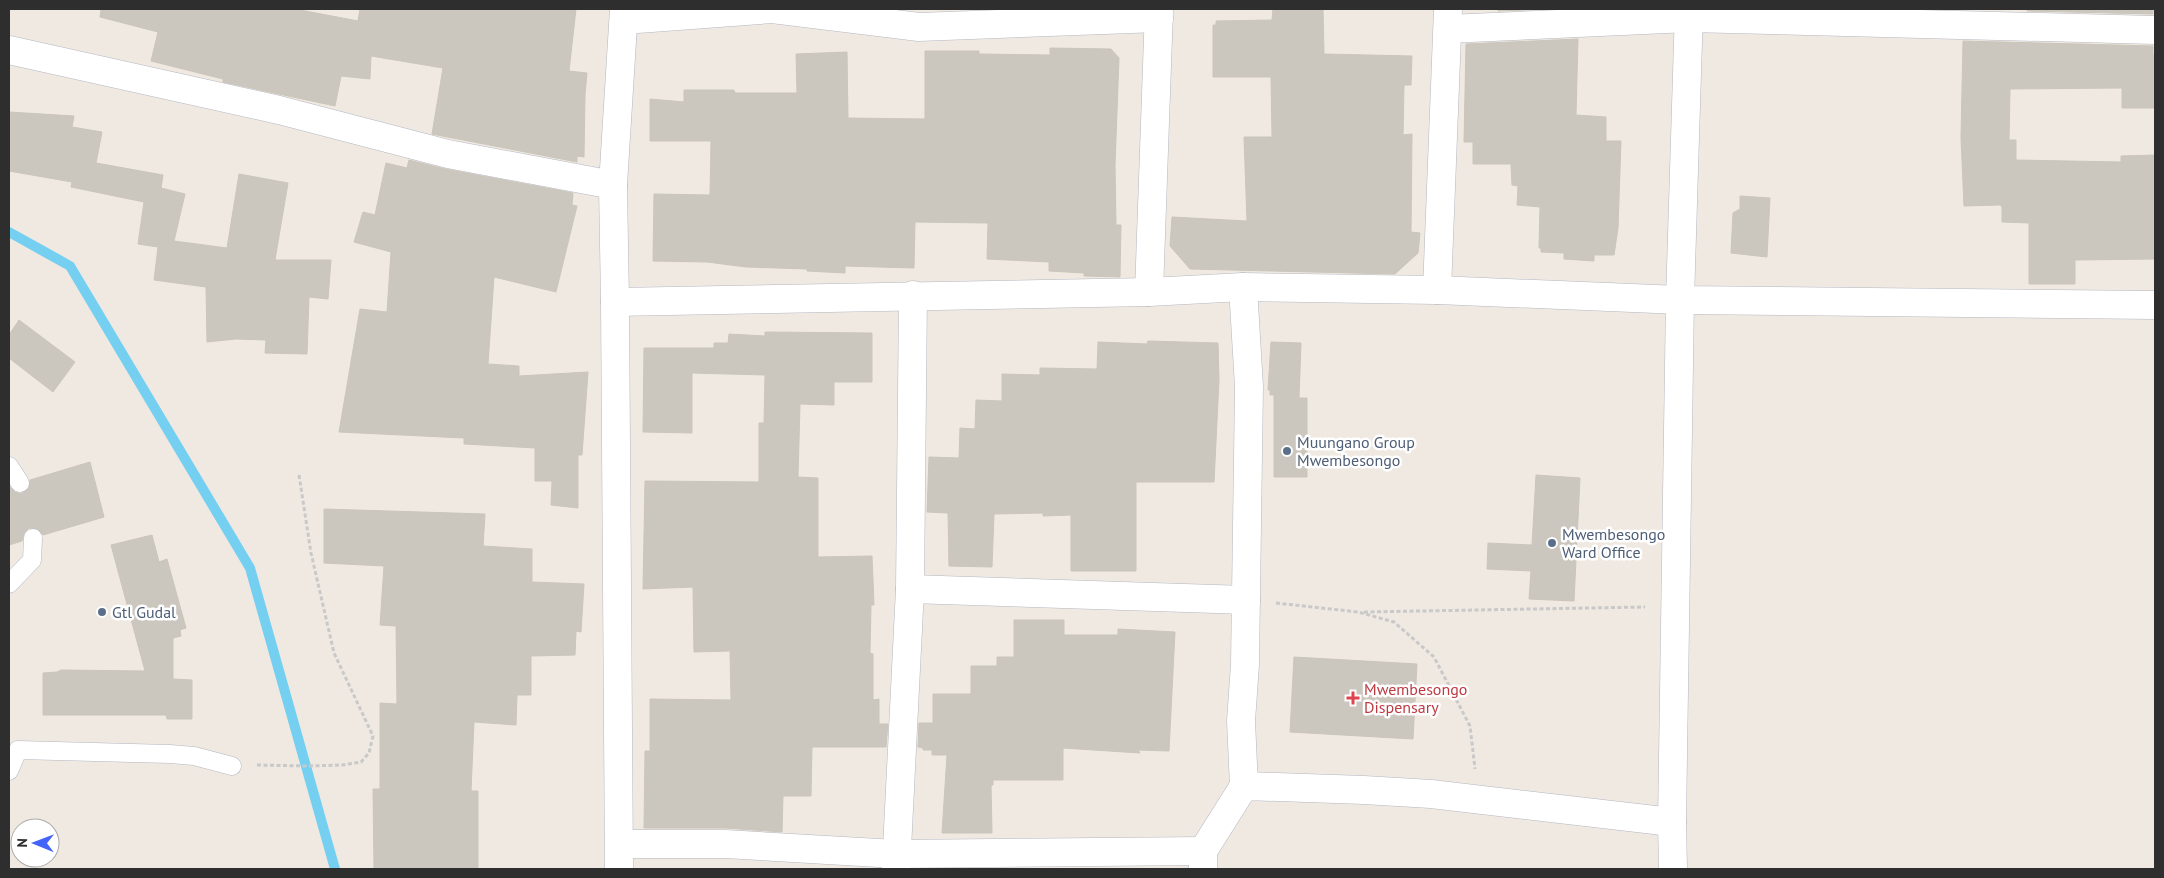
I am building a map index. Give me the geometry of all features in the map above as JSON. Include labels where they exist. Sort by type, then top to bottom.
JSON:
[{"type":"street","points":[[1149,292],[1160,14],[920,27],[772,10],[624,14],[613,185],[619,856],[726,844],[896,862],[1203,860],[1244,786],[1240,720],[1245,664],[1249,387],[1243,287]]},
{"type":"street","points":[[1673,869],[1672,822],[1680,300],[1689,13]]},
{"type":"street","points":[[1437,290],[1448,19],[1689,13],[2155,30]]},
{"type":"street","points":[[9,50],[279,110],[448,154],[613,185]]},
{"type":"street","points":[[615,302],[1149,292],[1243,287],[1437,290],[1680,300],[2155,304]]},
{"type":"street","points":[[896,862],[910,589],[913,295]]},
{"type":"street","points":[[910,589],[1246,600]]},
{"type":"street","points":[[1244,786],[1364,790],[1478,798],[1672,822]]},
{"type":"lane","points":[[9,466],[20,483]]},
{"type":"lane","points":[[9,584],[32,560],[33,538]]},
{"type":"lane","points":[[9,771],[18,750],[170,754],[194,756],[232,766]]},
{"type":"path","points":[[232,766],[281,764],[307,766],[342,765],[360,762],[369,753],[373,736],[334,653],[311,553],[299,476]]},
{"type":"path","points":[[1246,600],[1358,612],[1675,606]]},
{"type":"path","points":[[1358,612],[1394,622],[1434,657],[1470,726],[1478,798]]},
{"type":"building","points":[[101,9],[295,9],[358,21],[360,9],[576,9],[569,71],[587,73],[584,157],[577,156],[577,162],[432,134],[443,68],[371,56],[370,79],[341,76],[335,106],[223,82],[223,79],[151,61],[158,32],[100,17]]},
{"type":"building","points":[[1273,9],[1323,9],[1324,54],[1412,56],[1411,85],[1404,85],[1403,135],[1412,134],[1411,232],[1420,233],[1418,253],[1395,274],[1190,269],[1170,246],[1172,217],[1247,221],[1244,137],[1272,137],[1271,77],[1213,77],[1213,25],[1216,25],[1216,21],[1272,20]]},
{"type":"building","points":[[1498,9],[1548,9],[1498,11]]},
{"type":"building","points":[[2027,9],[2153,9],[2153,14],[2027,11]]},
{"type":"building","points":[[1578,39],[1576,115],[1606,117],[1606,141],[1621,141],[1618,228],[1614,255],[1594,255],[1594,261],[1564,259],[1564,253],[1541,252],[1541,248],[1539,248],[1540,207],[1517,205],[1518,186],[1512,185],[1511,164],[1473,164],[1473,142],[1464,142],[1466,44]]},
{"type":"building","points":[[1963,41],[2153,46],[2153,55],[2155,55],[2155,108],[2122,108],[2122,88],[2010,89],[2009,140],[2016,140],[2016,160],[2121,162],[2121,156],[2155,155],[2155,259],[2075,260],[2075,284],[2029,284],[2029,223],[2002,222],[2002,207],[2000,205],[1964,206],[1961,138]]},
{"type":"building","points":[[1050,48],[1111,49],[1119,58],[1115,165],[1116,225],[1121,225],[1120,277],[1084,276],[1084,273],[1049,271],[1049,262],[987,259],[988,223],[915,222],[914,268],[845,266],[845,273],[807,271],[807,269],[746,267],[707,262],[653,261],[654,194],[710,195],[711,141],[650,141],[650,99],[684,102],[684,90],[734,90],[735,93],[797,93],[796,54],[847,52],[848,118],[925,119],[925,51],[979,51],[979,54],[1050,55]]},
{"type":"building","points":[[9,112],[74,116],[72,127],[102,132],[96,163],[163,175],[161,188],[185,194],[174,241],[227,248],[239,174],[288,183],[275,260],[331,260],[328,299],[309,297],[307,354],[265,353],[266,340],[236,339],[207,342],[206,287],[154,280],[158,247],[138,244],[144,202],[71,187],[72,182],[9,171]]},
{"type":"building","points":[[409,160],[445,169],[573,193],[572,205],[577,206],[556,292],[494,277],[488,364],[519,366],[519,376],[588,372],[582,455],[578,455],[578,508],[551,505],[552,481],[535,481],[535,448],[464,444],[464,438],[339,432],[360,309],[387,312],[391,252],[354,242],[363,212],[375,215],[386,163],[407,168]]},
{"type":"building","points":[[1740,196],[1770,198],[1767,257],[1731,253],[1733,213],[1740,209]]},
{"type":"building","points":[[19,320],[75,362],[53,392],[9,358],[9,335]]},
{"type":"building","points":[[765,332],[872,333],[872,382],[834,382],[834,405],[800,404],[798,477],[818,478],[818,557],[872,556],[874,605],[871,605],[870,653],[873,654],[873,700],[879,699],[879,724],[888,724],[886,747],[812,747],[811,796],[783,796],[782,832],[725,828],[644,828],[645,751],[650,751],[650,699],[731,700],[730,651],[694,652],[693,587],[643,589],[645,481],[759,482],[759,423],[764,423],[765,375],[692,373],[692,433],[643,432],[644,348],[714,348],[714,343],[728,343],[729,334],[765,336]]},
{"type":"building","points":[[1148,341],[1218,343],[1219,380],[1214,482],[1136,482],[1136,571],[1071,571],[1071,515],[1043,516],[1043,513],[994,514],[992,567],[949,566],[948,513],[927,512],[929,457],[959,458],[960,428],[975,429],[976,400],[1002,401],[1002,374],[1040,375],[1040,368],[1097,369],[1098,342],[1147,344]]},
{"type":"building","points":[[1271,342],[1301,343],[1299,398],[1307,398],[1307,477],[1274,477],[1274,395],[1270,395],[1270,390],[1268,390]]},
{"type":"building","points":[[90,462],[104,517],[43,535],[38,529],[29,528],[24,533],[22,541],[9,545],[9,486],[15,492],[21,494],[29,488],[30,480]]},
{"type":"building","points":[[1536,475],[1580,478],[1574,601],[1529,599],[1531,571],[1487,569],[1488,543],[1532,545]]},
{"type":"building","points":[[324,509],[485,514],[483,546],[532,549],[532,582],[584,584],[581,632],[576,631],[575,655],[531,656],[531,695],[517,695],[516,725],[474,722],[471,791],[478,791],[478,869],[374,869],[373,789],[380,789],[380,703],[397,704],[396,626],[380,625],[384,566],[324,563]]},
{"type":"building","points":[[152,535],[159,562],[167,559],[186,628],[180,630],[181,636],[173,638],[173,679],[192,680],[192,719],[167,719],[166,715],[43,715],[43,673],[61,670],[145,671],[111,545]]},
{"type":"building","points":[[1014,620],[1064,620],[1064,635],[1118,635],[1118,629],[1175,632],[1169,751],[1138,750],[1140,753],[1063,748],[1063,780],[993,780],[993,785],[991,785],[992,833],[942,833],[947,755],[932,755],[932,750],[923,750],[923,748],[918,747],[919,723],[933,723],[933,694],[971,694],[971,666],[997,666],[997,657],[1014,657]]},
{"type":"building","name":"Mwembesongo Dispensary","points":[[1294,657],[1417,664],[1413,739],[1290,732]]},
{"type":"waterway","points":[[9,232],[70,266],[250,568],[335,869]]},
{"type":"place","name":"Muungano Group Mwembesongo","points":[[1287,451]]},
{"type":"place","name":"Mwembesongo Ward Office","points":[[1552,543]]},
{"type":"place","name":"Gtl Gudal","points":[[102,612]]},
{"type":"place","name":"Mwembesongo Dispensary","points":[[1353,698]]}]
